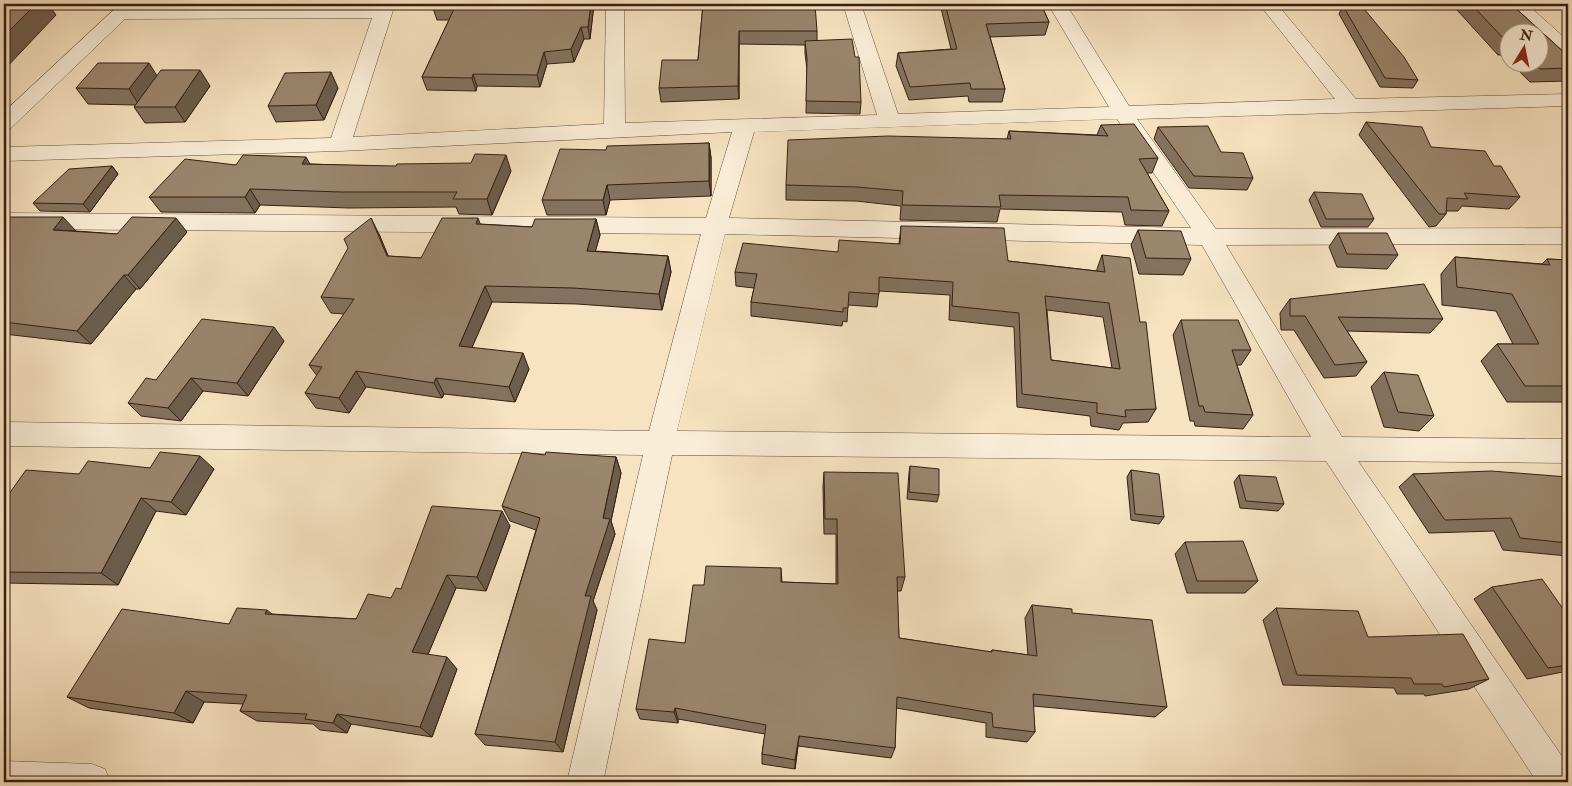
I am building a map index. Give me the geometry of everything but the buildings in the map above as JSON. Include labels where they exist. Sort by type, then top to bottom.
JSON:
[{"type":"street","points":[[614,130],[615,4]]},
{"type":"street","points":[[852,4],[890,122]]},
{"type":"street","points":[[1057,4],[1123,113],[1209,237],[1333,448],[1558,782]]},
{"type":"street","points":[[1268,4],[1350,105]]},
{"type":"street","points":[[1517,4],[1568,51]]},
{"type":"street","points":[[4,123],[125,9],[385,8],[340,144]]},
{"type":"street","points":[[4,154],[340,144],[614,130],[1350,105],[1568,100]]},
{"type":"street","points":[[585,782],[660,443],[715,226],[744,126]]},
{"type":"street","points":[[4,221],[715,226],[1209,237],[1568,236]]},
{"type":"street","points":[[4,434],[660,443],[1568,451]]},
{"type":"street","points":[[4,779],[92,782]]}]
